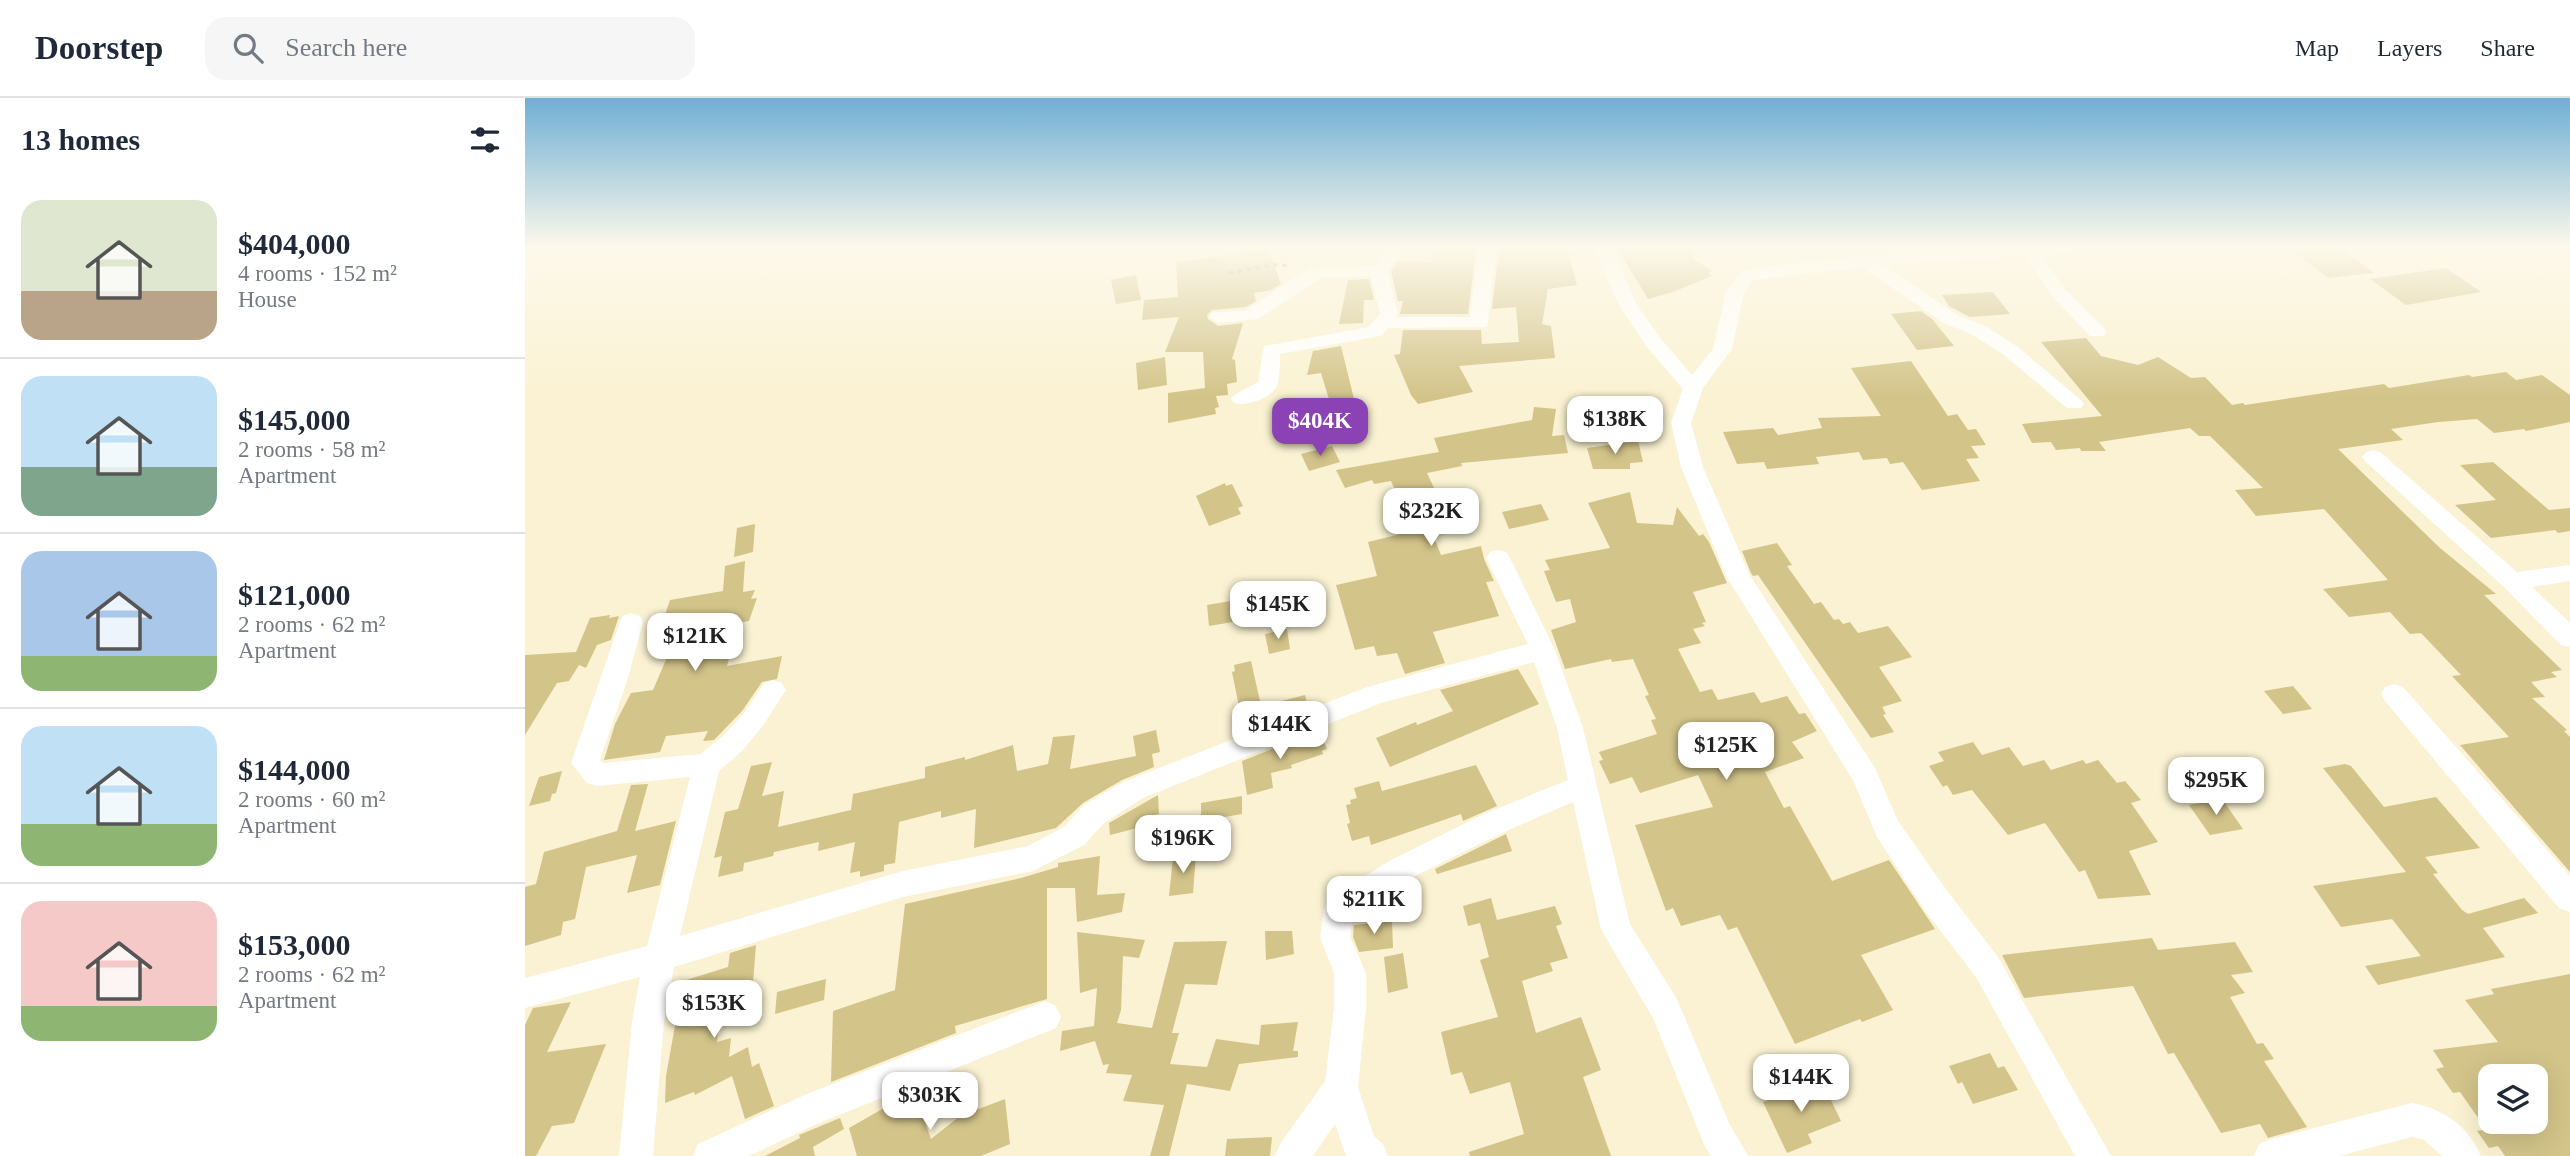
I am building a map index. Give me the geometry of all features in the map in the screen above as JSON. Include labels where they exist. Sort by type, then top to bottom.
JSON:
[{"type":"street","points":[[1218,317],[1252,315],[1280,297]]},
{"type":"street","points":[[1241,399],[1259,392],[1268,384],[1271,350],[1375,331],[1389,314],[1386,297]]},
{"type":"street","points":[[1383,322],[1479,323],[1482,297]]},
{"type":"street","points":[[1625,297],[1654,342],[1693,388]]},
{"type":"street","points":[[1734,297],[1722,349],[1693,388],[1681,423],[1692,467],[1738,576],[1846,743],[1865,776],[1887,828],[1937,902],[1987,967],[2094,1156]]},
{"type":"street","points":[[1919,297],[1949,318],[1980,331],[2011,351],[2074,404]]},
{"type":"street","points":[[2063,297],[2097,332]]},
{"type":"street","points":[[2373,457],[2512,581],[2570,638]]},
{"type":"street","points":[[1498,558],[1543,650],[1570,728],[1616,929],[1666,1010],[1717,1135],[1731,1156]]},
{"type":"street","points":[[2512,581],[2570,573]]},
{"type":"street","points":[[631,622],[615,678],[585,763],[597,775],[707,765]]},
{"type":"street","points":[[525,993],[609,972],[902,884],[1033,858],[1074,836],[1094,814],[1133,790],[1376,694],[1543,650]]},
{"type":"street","points":[[636,1156],[648,1021],[660,956],[707,765],[733,743],[753,720],[773,690]]},
{"type":"street","points":[[2394,694],[2570,898]]},
{"type":"street","points":[[1371,1156],[1360,1147],[1341,1087],[1350,1007],[1350,973],[1335,937],[1339,909],[1401,869],[1494,823],[1585,785]]},
{"type":"street","points":[[710,1156],[809,1110],[1045,1017]]},
{"type":"street","points":[[1292,1156],[1341,1087]]},
{"type":"street","points":[[2271,1156],[2412,1120],[2427,1121],[2445,1133],[2464,1156]]},
{"type":"building","points":[[1115,297],[1140,297],[1141,300],[1116,304]]},
{"type":"building","points":[[1255,297],[1256,301],[1246,307],[1212,310],[1207,315],[1208,319],[1218,326],[1243,323],[1232,359],[1235,360],[1237,382],[1227,384],[1228,395],[1216,396],[1219,407],[1215,408],[1216,414],[1168,423],[1168,393],[1205,388],[1203,352],[1165,352],[1179,317],[1142,320],[1144,300]]},
{"type":"building","points":[[1344,297],[1373,297],[1374,300],[1364,300],[1363,323],[1339,324]]},
{"type":"building","points":[[1397,297],[1470,297],[1468,314],[1400,314],[1403,301],[1398,301]]},
{"type":"building","points":[[1493,297],[1547,297],[1542,324],[1551,326],[1555,358],[1459,366],[1473,392],[1418,404],[1411,395],[1394,355],[1400,354],[1403,330],[1481,330],[1482,344],[1519,342],[1516,307],[1492,309]]},
{"type":"building","points":[[1944,297],[1997,297],[2010,314],[1970,317],[1949,306]]},
{"type":"building","points":[[2395,297],[2450,297],[2406,305]]},
{"type":"building","points":[[1921,311],[1932,319],[1954,346],[1917,350],[1891,314]]},
{"type":"building","points":[[2086,338],[2101,356],[2138,365],[2158,357],[2191,378],[2205,377],[2232,405],[2384,384],[2389,388],[2506,372],[2516,380],[2542,375],[2570,395],[2570,422],[2526,431],[2524,429],[2494,433],[2477,419],[2438,422],[2391,429],[2403,440],[2338,449],[2440,548],[2496,594],[2484,595],[2562,670],[2551,672],[2557,677],[2531,682],[2545,697],[2532,698],[2567,730],[2564,731],[2570,737],[2570,872],[2460,745],[2509,737],[2452,676],[2461,675],[2421,633],[2410,634],[2390,612],[2349,617],[2323,589],[2388,580],[2324,509],[2256,516],[2235,490],[2263,488],[2210,436],[2199,436],[2190,428],[2099,442],[2106,451],[2081,451],[2080,448],[2056,450],[2051,442],[2032,443],[2022,424],[2102,416],[2041,342]]},
{"type":"building","points":[[1341,346],[1355,403],[1352,404],[1356,414],[1356,428],[1318,436],[1309,414],[1332,409],[1321,373],[1307,375],[1313,351]]},
{"type":"building","points":[[1165,357],[1167,385],[1138,390],[1136,363]]},
{"type":"building","points":[[1911,361],[1948,416],[1957,414],[1968,430],[1976,429],[1986,445],[1971,446],[1979,458],[1966,459],[1980,481],[1922,490],[1903,462],[1890,464],[1887,458],[1863,460],[1859,452],[1816,457],[1819,464],[1767,469],[1764,462],[1737,464],[1723,432],[1773,428],[1778,435],[1822,428],[1818,418],[1881,416],[1851,368]]},
{"type":"building","points":[[1534,407],[1556,409],[1552,436],[1564,435],[1568,453],[1461,463],[1462,466],[1427,473],[1442,505],[1436,507],[1442,520],[1428,523],[1441,555],[1481,546],[1494,581],[1486,582],[1499,616],[1433,632],[1445,663],[1405,674],[1397,653],[1377,656],[1374,646],[1355,650],[1336,585],[1377,576],[1368,542],[1413,531],[1391,481],[1374,484],[1372,480],[1345,488],[1336,470],[1439,452],[1434,438],[1532,420]]},
{"type":"building","points":[[1638,441],[1643,462],[1630,463],[1630,469],[1593,469],[1587,448]]},
{"type":"building","points":[[1332,446],[1340,462],[1309,471],[1301,454]]},
{"type":"building","points":[[2493,462],[2549,510],[2570,508],[2570,531],[2558,533],[2555,530],[2491,538],[2455,505],[2496,500],[2460,465]]},
{"type":"building","points":[[1225,483],[1226,486],[1232,484],[1243,506],[1238,508],[1241,514],[1209,526],[1196,496]]},
{"type":"building","points":[[1630,492],[1637,523],[1673,525],[1677,507],[1699,536],[1703,534],[1709,542],[1727,583],[1693,592],[1706,622],[1702,623],[1705,626],[1693,629],[1701,643],[1678,649],[1700,692],[1712,689],[1718,700],[1754,692],[1761,703],[1787,696],[1799,714],[1805,713],[1817,731],[1792,742],[1804,758],[1765,772],[1784,808],[1790,806],[1832,881],[1889,860],[1935,929],[1861,955],[1893,1010],[1862,1022],[1860,1019],[1795,1044],[1737,927],[1728,930],[1720,915],[1681,926],[1673,908],[1666,911],[1635,825],[1713,807],[1698,775],[1640,793],[1632,777],[1610,784],[1599,761],[1603,760],[1599,752],[1657,734],[1651,720],[1656,719],[1645,696],[1649,695],[1633,659],[1612,662],[1611,659],[1565,669],[1551,630],[1576,622],[1570,599],[1556,602],[1544,571],[1550,570],[1545,560],[1610,548],[1588,503]]},
{"type":"building","points":[[1541,504],[1549,520],[1509,529],[1502,512]]},
{"type":"building","points":[[755,524],[753,552],[734,557],[737,528]]},
{"type":"building","points":[[1777,543],[1792,565],[1787,566],[1814,604],[1821,602],[1834,620],[1839,619],[1843,624],[1850,622],[1858,633],[1888,626],[1912,657],[1879,667],[1902,701],[1882,707],[1886,714],[1883,715],[1894,732],[1871,738],[1758,575],[1753,576],[1751,573],[1742,551]]},
{"type":"building","points":[[745,561],[743,592],[755,590],[751,599],[757,598],[749,621],[738,623],[727,666],[782,656],[777,679],[762,682],[742,711],[714,740],[703,741],[708,731],[666,736],[660,752],[604,760],[615,724],[631,693],[653,690],[671,648],[653,650],[670,600],[723,591],[725,566]]},
{"type":"building","points":[[1231,601],[1233,622],[1209,626],[1207,605]]},
{"type":"building","points":[[610,615],[609,618],[619,616],[611,640],[597,645],[586,668],[579,665],[569,681],[557,683],[525,735],[525,655],[576,652],[590,618]]},
{"type":"building","points":[[1287,629],[1290,649],[1269,654],[1265,634]]},
{"type":"building","points":[[1251,661],[1262,710],[1241,716],[1232,672],[1235,671],[1234,665]]},
{"type":"building","points":[[1518,669],[1539,704],[1390,767],[1376,738],[1453,711],[1440,690]]},
{"type":"building","points":[[2293,686],[2312,709],[2283,714],[2264,691]]},
{"type":"building","points":[[1305,695],[1308,707],[1265,724],[1262,706]]},
{"type":"building","points":[[1156,730],[1160,752],[1152,754],[1154,767],[1122,780],[1083,803],[1056,828],[974,848],[976,809],[941,818],[941,811],[899,822],[895,863],[884,865],[884,871],[860,877],[860,871],[850,873],[855,842],[818,851],[819,842],[774,852],[773,856],[744,863],[743,871],[718,877],[722,856],[714,858],[725,812],[738,809],[751,766],[772,762],[762,796],[784,791],[778,827],[851,810],[853,794],[925,778],[925,767],[965,757],[965,760],[1013,745],[1017,771],[1048,764],[1053,737],[1075,735],[1070,769],[1136,756],[1133,736]]},
{"type":"building","points":[[1319,731],[1327,749],[1322,751],[1323,754],[1291,765],[1292,768],[1271,773],[1273,788],[1247,795],[1242,761]]},
{"type":"building","points":[[1973,742],[1982,755],[2009,747],[2023,766],[2044,760],[2051,770],[2083,760],[2086,764],[2098,760],[2117,783],[2125,781],[2141,800],[2131,803],[2158,842],[2129,851],[2151,895],[2098,899],[2085,870],[2079,872],[2045,823],[2008,835],[1972,790],[1953,795],[1947,785],[1943,787],[1929,766],[1944,761],[1938,752]]},
{"type":"building","points":[[2345,764],[2351,766],[2384,807],[2436,797],[2480,848],[2425,857],[2438,873],[2433,874],[2462,910],[2468,914],[2524,898],[2538,913],[2483,928],[2505,957],[2378,985],[2365,966],[2421,956],[2392,919],[2341,927],[2313,886],[2406,872],[2323,768]]},
{"type":"building","points":[[1476,765],[1497,806],[1463,821],[1461,814],[1371,845],[1369,836],[1352,841],[1347,824],[1350,823],[1346,805],[1357,798],[1354,788],[1379,781],[1382,791]]},
{"type":"building","points":[[562,771],[556,793],[552,794],[550,801],[529,806],[539,777]]},
{"type":"building","points":[[648,784],[635,831],[676,821],[660,885],[627,893],[637,855],[586,867],[575,919],[563,922],[561,935],[525,946],[525,887],[536,884],[544,852],[617,831],[631,785]]},
{"type":"building","points":[[1158,795],[1159,814],[1149,816],[1149,825],[1110,835],[1109,823]]},
{"type":"building","points":[[1242,796],[1242,814],[1201,821],[1201,803]]},
{"type":"building","points":[[2222,799],[2243,829],[2210,835],[2189,805]]},
{"type":"building","points":[[1506,834],[1512,851],[1437,874],[1435,869]]},
{"type":"building","points":[[1196,855],[1193,893],[1169,896],[1173,857]]},
{"type":"building","points":[[1100,856],[1097,895],[1125,893],[1122,912],[1077,922],[1075,888],[1047,888],[1047,999],[955,1026],[956,1033],[831,1082],[833,1011],[895,990],[905,904],[1021,878],[1058,867],[1058,863]]},
{"type":"building","points":[[1491,898],[1497,920],[1555,906],[1562,924],[1556,926],[1568,958],[1550,963],[1553,971],[1522,981],[1536,1033],[1581,1017],[1601,1070],[1583,1077],[1611,1156],[1470,1156],[1469,1152],[1524,1134],[1510,1082],[1470,1094],[1462,1072],[1451,1075],[1441,1032],[1498,1017],[1480,960],[1489,957],[1480,923],[1468,926],[1463,906]]},
{"type":"building","points":[[1392,921],[1393,948],[1359,952],[1353,937],[1354,925]]},
{"type":"building","points":[[1265,931],[1292,931],[1294,954],[1266,960]]},
{"type":"building","points":[[1077,932],[1145,940],[1139,958],[1123,956],[1121,1010],[1117,1023],[1152,1028],[1174,942],[1227,941],[1217,985],[1185,984],[1172,1033],[1179,1033],[1170,1064],[1207,1067],[1216,1039],[1259,1045],[1261,1025],[1298,1022],[1293,1051],[1298,1051],[1298,1057],[1239,1064],[1230,1091],[1187,1084],[1169,1156],[1150,1156],[1164,1105],[1123,1101],[1132,1075],[1106,1073],[1109,1064],[1103,1065],[1095,1041],[1060,1051],[1062,1031],[1094,1026],[1097,988],[1080,993]]},
{"type":"building","points":[[2152,938],[2158,950],[2235,942],[2253,972],[2231,975],[2245,993],[2230,997],[2257,1044],[2263,1043],[2274,1059],[2264,1061],[2307,1127],[2268,1138],[2260,1124],[2221,1133],[2174,1053],[2168,1054],[2133,986],[2024,998],[2002,955]]},
{"type":"building","points":[[756,945],[753,983],[723,992],[717,1042],[731,1038],[729,1057],[748,1047],[752,1067],[759,1063],[774,1106],[745,1119],[732,1076],[695,1095],[694,1092],[665,1103],[666,1076],[683,981],[728,967],[730,953]]},
{"type":"building","points":[[1403,953],[1408,988],[1388,993],[1384,957]]},
{"type":"building","points":[[2570,974],[2570,1156],[2505,1156],[2498,1146],[2489,1148],[2479,1134],[2548,1134],[2548,1064],[2478,1064],[2478,1118],[2460,1092],[2453,1093],[2436,1069],[2444,1067],[2433,1050],[2498,1042],[2465,1000],[2494,994],[2491,989]]},
{"type":"building","points":[[826,979],[824,1000],[775,1014],[777,992]]},
{"type":"building","points":[[571,1002],[547,1052],[606,1044],[574,1123],[552,1126],[536,1156],[525,1156],[525,1025],[533,1008]]},
{"type":"building","points":[[1990,1053],[1998,1068],[2004,1066],[2018,1090],[1973,1104],[1962,1082],[1958,1084],[1949,1066]]},
{"type":"building","points":[[1811,1079],[1817,1092],[1823,1090],[1826,1097],[1829,1096],[1841,1121],[1808,1134],[1812,1143],[1787,1153],[1763,1102],[1787,1093],[1785,1089]]},
{"type":"building","points":[[914,1091],[931,1139],[960,1116],[1005,1099],[1010,1144],[981,1156],[857,1156],[849,1128]]},
{"type":"building","points":[[840,1118],[844,1129],[813,1147],[815,1156],[765,1156],[800,1138],[799,1135]]},
{"type":"building","points":[[1272,1137],[1270,1156],[1225,1156],[1227,1139]]}]
